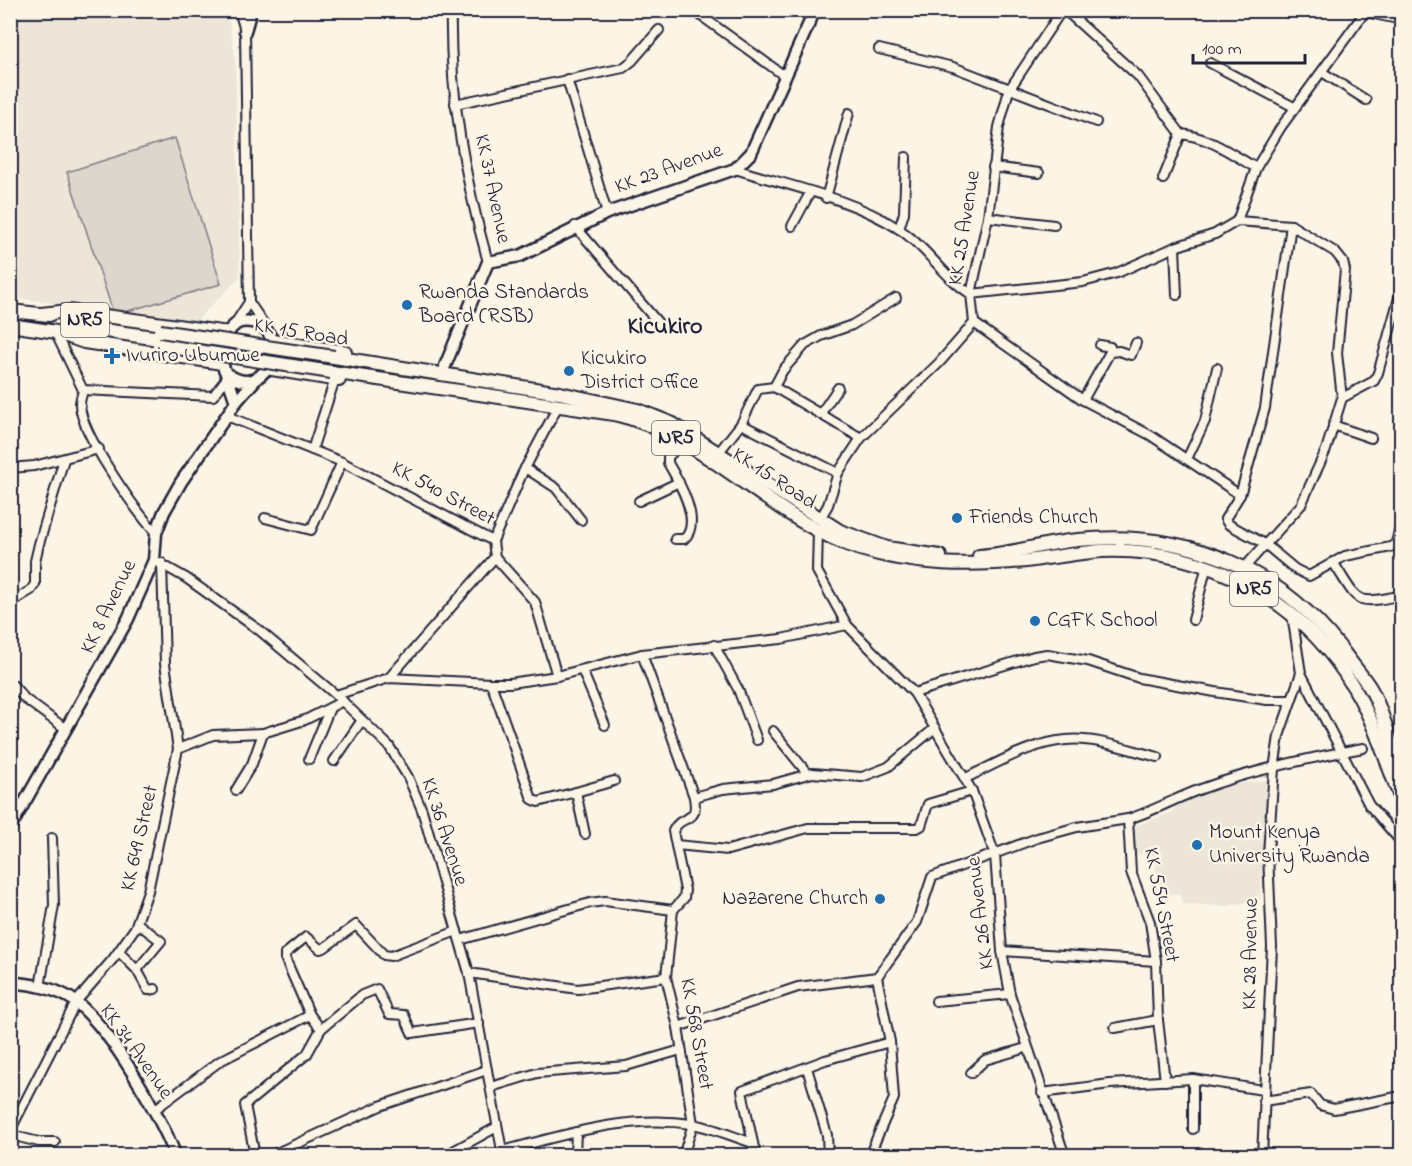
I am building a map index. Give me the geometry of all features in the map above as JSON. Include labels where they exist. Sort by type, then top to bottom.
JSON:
[{"type":"highway","name":"KK 15 Road","points":[[10,311],[334,357],[483,381],[638,410],[673,424],[719,452],[819,525],[887,548],[934,556],[993,555],[1078,540],[1114,539],[1187,547],[1225,558],[1276,585],[1330,633],[1371,689],[1383,716],[1401,773]]},
{"type":"highway","points":[[41,314],[69,311],[231,329]]},
{"type":"highway","name":"KK 15 Road","points":[[10,325],[159,345],[333,376],[477,394],[631,418],[683,442],[857,548],[922,563],[996,563],[1103,551],[1143,552],[1207,565],[1276,601],[1316,636],[1354,687],[1382,750],[1401,802]]},
{"type":"highway","points":[[55,332],[84,342],[225,371]]},
{"type":"highway","points":[[270,336],[463,369],[483,381]]},
{"type":"highway","points":[[266,368],[333,376]]},
{"type":"highway","points":[[1237,580],[1244,568]]},
{"type":"main road","points":[[245,31],[251,10]]},
{"type":"main road","name":"KK 23 Avenue","points":[[488,262],[520,256],[575,226],[607,213],[735,169],[751,153],[815,10]]},
{"type":"main road","name":"KK 37 Avenue","points":[[444,366],[488,262]]},
{"type":"main road","points":[[225,371],[240,381],[256,378],[266,368],[271,356],[270,336],[253,322],[231,329],[221,355],[225,371],[236,402]]},
{"type":"main road","name":"KK 8 Avenue","points":[[10,828],[158,562],[156,533],[181,482],[236,402],[256,378]]},
{"type":"main road","name":"KK 34 Avenue","points":[[10,983],[40,987],[76,1002],[124,1062],[154,1110],[176,1155]]},
{"type":"street","points":[[239,10],[245,31],[249,302],[270,336]]},
{"type":"street","name":"KK 37 Avenue","points":[[451,10],[450,55],[455,104],[472,205],[488,262]]},
{"type":"street","points":[[1063,10],[1138,76],[1181,134],[1195,136],[1215,144],[1256,168]]},
{"type":"street","name":"KK 25 Avenue","points":[[974,323],[971,294],[988,217],[999,127],[1009,90],[1063,10]]},
{"type":"street","points":[[692,11],[786,77]]},
{"type":"street","points":[[1237,221],[1256,168],[1294,107],[1322,72],[1363,11],[1388,13],[1401,21]]},
{"type":"street","points":[[455,104],[623,68],[659,30]]},
{"type":"street","points":[[879,49],[953,67],[1096,122]]},
{"type":"street","points":[[1210,63],[1294,107]]},
{"type":"street","points":[[1322,72],[1366,100]]},
{"type":"street","points":[[567,79],[607,213]]},
{"type":"street","points":[[826,198],[849,113]]},
{"type":"street","points":[[1163,179],[1181,134]]},
{"type":"street","points":[[899,230],[904,213],[906,157]]},
{"type":"street","points":[[993,167],[1039,173]]},
{"type":"street","points":[[735,169],[826,198],[899,230],[918,244],[955,284],[971,294],[1083,282],[1117,273],[1175,246],[1199,241],[1237,221],[1291,225],[1335,252],[1343,262],[1345,270],[1336,353],[1342,398],[1326,450],[1301,504],[1244,568]]},
{"type":"street","points":[[792,226],[810,193]]},
{"type":"street","points":[[988,217],[1054,225]]},
{"type":"street","points":[[1291,225],[1277,341],[1265,408],[1240,495],[1226,519],[1228,524],[1265,544],[1295,569],[1309,576],[1345,556],[1391,547],[1396,543],[1401,519]]},
{"type":"street","points":[[575,226],[660,325]]},
{"type":"street","points":[[1175,246],[1177,295]]},
{"type":"street","points":[[1342,398],[1374,381],[1401,287]]},
{"type":"street","points":[[774,387],[783,370],[806,345],[821,336],[852,324],[896,298]]},
{"type":"street","points":[[231,329],[249,302]]},
{"type":"street","points":[[819,525],[828,506],[838,473],[861,438],[939,363],[974,323],[1083,400],[1150,435],[1240,495]]},
{"type":"street","points":[[1391,323],[1401,326]]},
{"type":"street","points":[[55,332],[83,390],[80,406],[99,449],[135,510],[156,533]]},
{"type":"street","points":[[1100,345],[1110,347],[1111,351],[1131,355],[1136,343]]},
{"type":"street","points":[[1083,400],[1111,351]]},
{"type":"street","points":[[1187,459],[1205,421],[1217,368]]},
{"type":"street","points":[[83,390],[213,396],[225,371]]},
{"type":"street","points":[[312,450],[333,376]]},
{"type":"street","points":[[719,452],[741,424],[758,389],[763,387],[774,387],[861,438]]},
{"type":"street","points":[[821,413],[838,388]]},
{"type":"street","points":[[493,541],[525,468],[558,406]]},
{"type":"street","name":"KK 540 Street","points":[[227,417],[342,462],[493,541],[495,557],[535,602],[557,676]]},
{"type":"street","points":[[741,424],[838,473]]},
{"type":"street","points":[[1333,425],[1371,438]]},
{"type":"street","points":[[675,539],[684,539],[690,525],[686,498],[668,457],[683,442]]},
{"type":"street","points":[[10,468],[64,459],[99,449]]},
{"type":"street","points":[[10,603],[32,590],[35,584],[35,561],[64,459]]},
{"type":"street","points":[[265,519],[311,530],[342,462]]},
{"type":"street","points":[[525,468],[556,488],[581,520]]},
{"type":"street","points":[[639,501],[679,482]]},
{"type":"street","name":"KK 26 Avenue","points":[[819,525],[817,571],[847,625],[914,693],[972,791],[995,855],[1002,951],[1010,994],[1026,1048],[1065,1155]]},
{"type":"street","points":[[389,678],[495,557]]},
{"type":"street","points":[[158,562],[165,664],[178,749],[213,735],[263,733],[305,720],[343,701]]},
{"type":"street","name":"KK 36 Avenue","points":[[158,562],[259,630],[336,694],[389,746],[408,777],[422,810],[469,973],[502,1153]]},
{"type":"street","points":[[1333,562],[1361,600],[1370,602],[1401,595]]},
{"type":"street","points":[[1193,620],[1207,565]]},
{"type":"street","name":"KK 28 Avenue","points":[[1262,1155],[1263,1090],[1272,948],[1268,854],[1274,769],[1279,736],[1301,673],[1292,613]]},
{"type":"street","points":[[336,694],[389,678],[510,683],[557,676],[642,654],[781,639],[847,625]]},
{"type":"street","points":[[714,645],[738,689],[757,740]]},
{"type":"street","points":[[642,654],[694,797],[723,789],[773,784],[808,774],[862,777],[888,767],[935,728]]},
{"type":"street","points":[[914,693],[1047,654],[1088,661],[1138,678],[1267,700],[1291,700]]},
{"type":"street","points":[[582,670],[605,725]]},
{"type":"street","points":[[1301,673],[1369,805],[1401,843]]},
{"type":"street","points":[[10,682],[33,706],[66,729]]},
{"type":"street","points":[[491,683],[532,799],[538,802],[614,781]]},
{"type":"street","points":[[309,759],[330,708]]},
{"type":"street","points":[[334,761],[362,720]]},
{"type":"street","points":[[772,731],[808,774]]},
{"type":"street","points":[[236,790],[252,764],[263,733]]},
{"type":"street","points":[[966,778],[1019,752],[1068,740],[1089,741],[1158,757]]},
{"type":"street","points":[[678,1027],[798,987],[877,977],[917,922],[932,877],[1037,838],[1077,827],[1128,819],[1161,809],[1200,789],[1363,748]]},
{"type":"street","name":"KK 649 Street","points":[[10,1133],[76,1002],[118,952],[137,923],[148,891],[178,749]]},
{"type":"street","points":[[676,845],[728,850],[808,828],[917,828],[921,826],[928,804],[972,791]]},
{"type":"street","points":[[576,792],[585,834]]},
{"type":"street","name":"KK 568 Street","points":[[693,1124],[678,1027],[666,977],[673,910],[684,898],[685,890],[673,831],[675,826],[695,814],[694,797]]},
{"type":"street","name":"KK 554 Street","points":[[1128,819],[1131,872],[1150,921],[1156,961],[1158,1020],[1166,1081]]},
{"type":"street","points":[[40,987],[54,905],[52,838]]},
{"type":"street","points":[[460,940],[590,903],[605,901],[673,910]]},
{"type":"street","points":[[137,923],[161,941],[137,970]]},
{"type":"street","points":[[321,1029],[310,1015],[285,954],[306,937],[320,949],[356,925],[384,955],[391,956],[456,931]]},
{"type":"street","points":[[1002,951],[1156,961]]},
{"type":"street","points":[[118,952],[137,970],[148,990],[155,989]]},
{"type":"street","points":[[469,973],[578,989],[666,977]]},
{"type":"street","points":[[869,1155],[894,1098],[890,1042],[877,977]]},
{"type":"street","points":[[255,1155],[244,1108],[307,1054],[321,1029],[362,995],[377,989],[389,1014],[404,1015],[412,1033],[479,1023]]},
{"type":"street","points":[[936,1001],[1010,994]]},
{"type":"street","points":[[154,1110],[220,1061],[310,1015]]},
{"type":"street","points":[[1115,1028],[1158,1020]]},
{"type":"street","points":[[756,1155],[742,1091],[825,1060],[890,1042]]},
{"type":"street","points":[[971,1073],[985,1060],[1026,1048]]},
{"type":"street","points":[[491,1087],[537,1073],[626,1066],[681,1050]]},
{"type":"street","points":[[807,1068],[827,1135],[828,1155]]},
{"type":"street","points":[[270,1155],[380,1106],[487,1070]]},
{"type":"street","points":[[1193,1079],[1193,1129]]},
{"type":"street","points":[[1042,1093],[1110,1084],[1193,1079],[1263,1090]]},
{"type":"street","points":[[1263,1101],[1311,1094],[1320,1105],[1334,1109],[1401,1096]]},
{"type":"street","points":[[502,1153],[612,1123],[693,1124],[753,1143]]},
{"type":"street","points":[[684,1155],[693,1124]]},
{"type":"street","points":[[449,1154],[497,1127]]},
{"type":"street","points":[[575,1155],[576,1132]]},
{"type":"street","points":[[10,1133],[39,1142],[55,1142]]},
{"type":"shaded area","points":[[10,11],[227,11],[235,56],[240,277],[193,324],[11,297]]},
{"type":"shaded area","points":[[175,138],[221,284],[114,315],[67,172]]},
{"type":"shaded area","name":"Mount Kenya University Rwanda","points":[[1267,780],[1260,899],[1228,906],[1182,904],[1180,894],[1156,893],[1156,856],[1134,853],[1133,827],[1173,812],[1175,807],[1194,797],[1234,784]]},
{"type":"place","name":"Rwanda Standards Board (RSB)","points":[[407,305]]},
{"type":"place","name":"Ivuriro Ubumwe","points":[[112,356]]},
{"type":"place","name":"Kicukiro District Office","points":[[569,371]]},
{"type":"place","name":"Friends Church","points":[[957,518]]},
{"type":"place","name":"CGFK School","points":[[1035,621]]},
{"type":"place","name":"Mount Kenya University Rwanda","points":[[1197,845]]},
{"type":"place","name":"Nazarene Church","points":[[880,899]]},
{"type":"district","name":"Kicukiro","points":[[665,327]]}]
